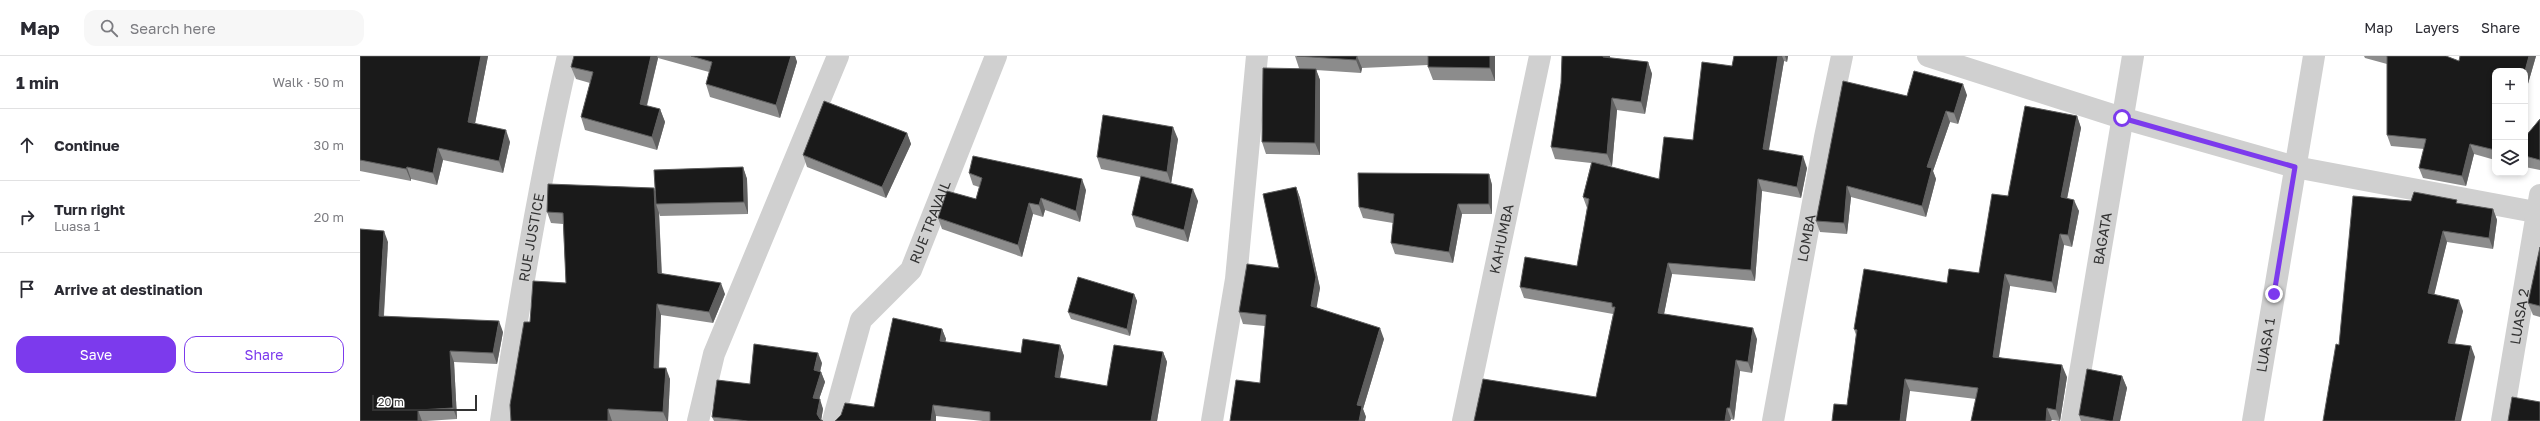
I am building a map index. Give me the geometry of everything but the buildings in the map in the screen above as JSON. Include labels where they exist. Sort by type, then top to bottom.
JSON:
[{"type":"street","name":"RUE JUSTICE","points":[[501,421],[528,252],[552,127],[568,56]]},
{"type":"street","points":[[698,421],[714,354],[838,56]]},
{"type":"street","name":"RUE TRAVAIL","points":[[833,421],[861,320],[911,270],[996,56]]},
{"type":"street","points":[[1212,421],[1236,279],[1257,56]]},
{"type":"street","name":"KAHUMBA","points":[[1463,421],[1540,56]]},
{"type":"street","name":"LOMBA","points":[[1773,421],[1825,137],[1842,56]]},
{"type":"street","points":[[1928,56],[2122,118],[2295,167],[2539,207]]},
{"type":"street","name":"BAGATA","points":[[2072,421],[2133,56]]},
{"type":"street","name":"LUASA 1","points":[[2253,421],[2314,56]]},
{"type":"street","name":"LUASA 2","points":[[2502,421],[2539,207]]},
{"type":"route","points":[[2122,118],[2295,167],[2274,294]]}]
